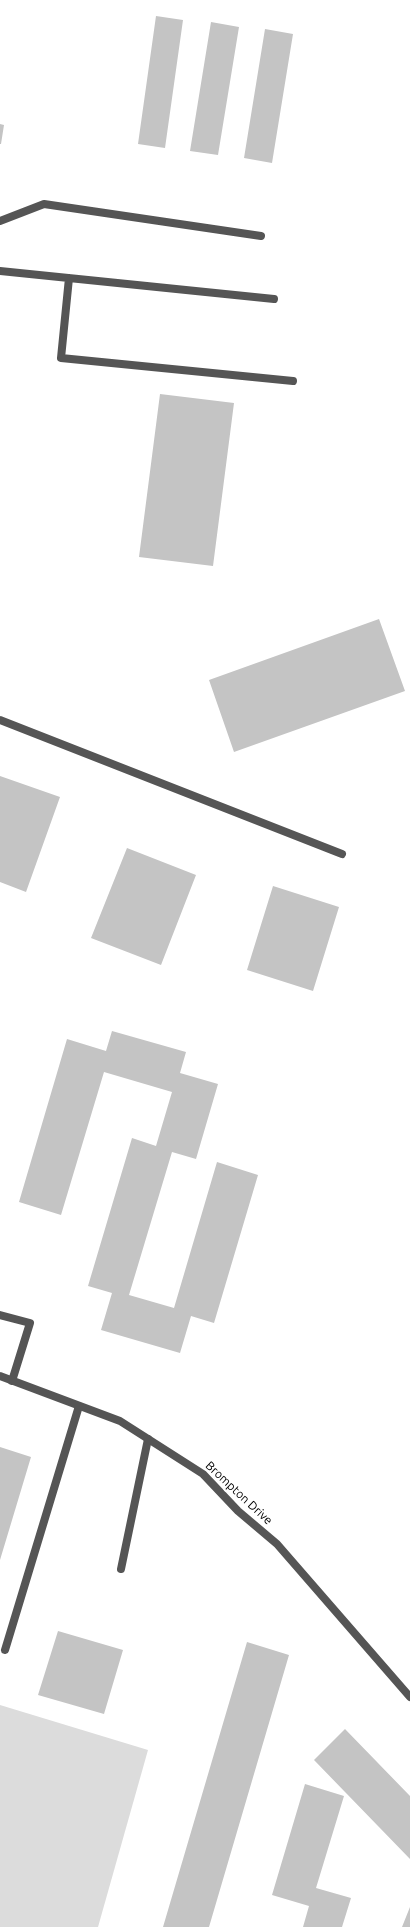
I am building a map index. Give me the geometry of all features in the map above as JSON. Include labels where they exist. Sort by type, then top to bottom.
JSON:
[{"type":"street","points":[[0,221],[44,204],[261,236]]},
{"type":"street","points":[[0,271],[274,299]]},
{"type":"street","points":[[69,278],[61,358],[293,381]]},
{"type":"street","points":[[0,720],[342,854]]},
{"type":"street","points":[[0,1314],[30,1322],[12,1381]]},
{"type":"street","name":"Brompton Drive","points":[[0,1376],[120,1422],[203,1474],[238,1511],[277,1544],[410,1697]]},
{"type":"street","points":[[5,1650],[79,1406]]},
{"type":"street","points":[[121,1569],[148,1439]]},
{"type":"shaded area","points":[[0,1705],[148,1750],[98,1927],[0,1927]]},
{"type":"building","points":[[156,16],[183,20],[165,148],[138,144]]},
{"type":"building","points":[[211,22],[239,27],[218,155],[190,151]]},
{"type":"building","points":[[265,29],[293,34],[272,163],[244,158]]},
{"type":"building","points":[[0,124],[4,125],[1,144],[0,144]]},
{"type":"building","points":[[160,394],[234,403],[213,566],[139,557]]},
{"type":"building","points":[[379,619],[405,691],[234,752],[209,680]]},
{"type":"building","points":[[0,776],[60,797],[26,892],[0,882]]},
{"type":"building","points":[[127,848],[196,875],[161,965],[91,938]]},
{"type":"building","points":[[273,886],[339,907],[313,991],[247,970]]},
{"type":"building","points":[[112,1031],[186,1052],[180,1073],[218,1084],[196,1159],[172,1152],[129,1295],[174,1308],[217,1162],[258,1175],[214,1323],[191,1316],[180,1353],[101,1330],[112,1293],[88,1286],[132,1138],[156,1146],[172,1092],[104,1072],[61,1215],[19,1202],[67,1039],[106,1051]]},
{"type":"building","points":[[0,1447],[31,1457],[0,1560]]},
{"type":"building","points":[[58,1631],[123,1650],[104,1714],[38,1695]]},
{"type":"building","points":[[247,1642],[289,1655],[209,1927],[163,1927]]},
{"type":"building","points":[[345,1729],[410,1796],[410,1859],[314,1760]]},
{"type":"building","points":[[305,1784],[344,1796],[316,1888],[351,1898],[342,1927],[303,1927],[309,1906],[272,1895]]},
{"type":"building","points":[[410,1907],[410,1927],[402,1927]]}]
